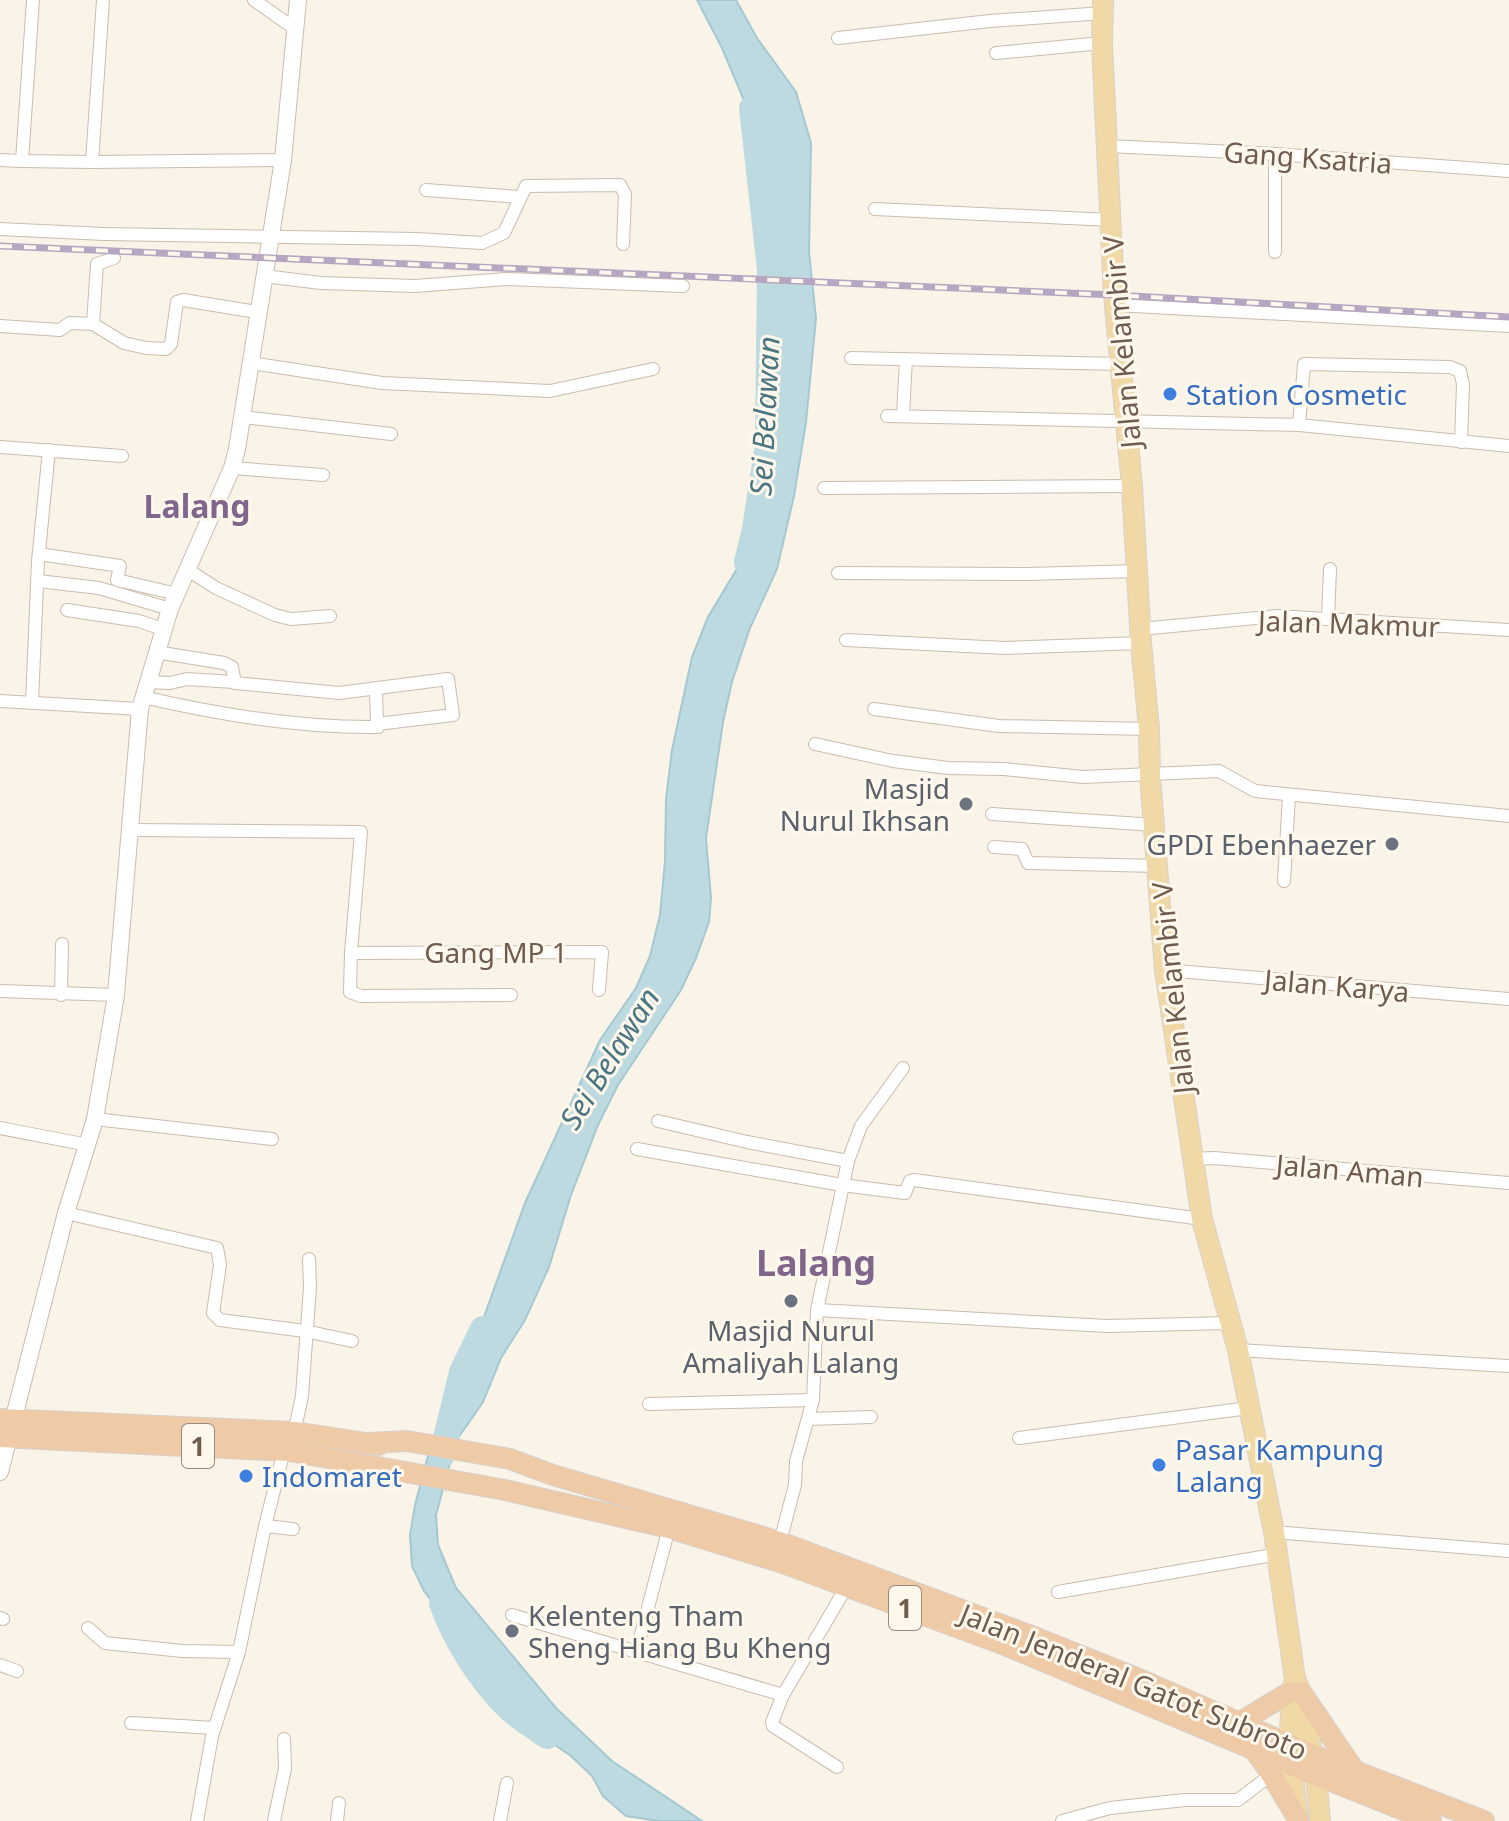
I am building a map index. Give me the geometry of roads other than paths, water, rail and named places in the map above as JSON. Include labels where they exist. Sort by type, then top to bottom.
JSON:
[{"type":"highway","name":"1","points":[[6,1428],[400,1454],[508,1474]]},
{"type":"highway","name":"1","points":[[289,1445],[369,1443],[400,1454]]},
{"type":"highway","name":"Jalan Jenderal Gatot Subroto","points":[[508,1474],[553,1475],[780,1542],[1048,1642],[1311,1754],[1484,1821]]},
{"type":"highway","name":"Jalan Jenderal Gatot Subroto","points":[[508,1474],[847,1586],[1005,1645],[1431,1821]]},
{"type":"highway","points":[[1239,1723],[1295,1688],[1354,1770]]},
{"type":"highway","points":[[1253,1749],[1272,1774],[1298,1820]]},
{"type":"main road","name":"Jalan Kelambir V","points":[[1103,6],[1102,43],[1115,305],[1123,364],[1165,970],[1202,1219],[1228,1323],[1238,1350],[1274,1532],[1295,1688],[1316,1775],[1320,1821]]},
{"type":"main road","name":"Jalan Kelambir V","points":[[1295,1688],[1289,1744],[1298,1820]]},
{"type":"street","points":[[22,161],[33,0]]},
{"type":"street","points":[[92,162],[103,0]]},
{"type":"street","points":[[254,0],[295,29]]},
{"type":"street","points":[[0,1472],[6,1428],[95,1119],[116,995],[144,696],[162,629],[232,468],[243,417],[283,160],[298,0]]},
{"type":"street","points":[[838,38],[1103,6]]},
{"type":"street","points":[[996,53],[1102,43]]},
{"type":"street","name":"Gang Ksatria","points":[[1107,146],[1275,154],[1509,171]]},
{"type":"street","points":[[1275,154],[1275,252]]},
{"type":"street","points":[[0,160],[283,160]]},
{"type":"street","points":[[0,229],[482,243],[504,233],[526,186],[620,185],[625,194],[623,244]]},
{"type":"street","points":[[426,190],[519,197]]},
{"type":"street","points":[[875,209],[1111,220]]},
{"type":"street","points":[[93,324],[97,264],[114,258]]},
{"type":"street","points":[[264,276],[321,283],[415,286],[506,279],[683,286]]},
{"type":"street","points":[[0,326],[60,330],[70,323],[93,324],[124,343],[166,349],[171,344],[177,302],[183,300],[257,312]]},
{"type":"street","points":[[1115,305],[1509,326]]},
{"type":"street","points":[[851,358],[1123,364]]},
{"type":"street","points":[[903,415],[906,359]]},
{"type":"street","points":[[251,363],[382,383],[550,391],[653,369]]},
{"type":"street","points":[[1299,425],[1304,364],[1450,367],[1460,371],[1463,384],[1461,442]]},
{"type":"street","points":[[887,416],[1299,425],[1509,446]]},
{"type":"street","points":[[243,417],[391,434]]},
{"type":"street","points":[[0,447],[122,456]]},
{"type":"street","points":[[32,702],[39,554],[49,450]]},
{"type":"street","points":[[232,468],[323,475]]},
{"type":"street","points":[[824,488],[1132,486]]},
{"type":"street","points":[[39,554],[120,566],[116,586]]},
{"type":"street","points":[[1328,619],[1330,569]]},
{"type":"street","points":[[188,570],[216,588],[275,615],[291,619],[330,616]]},
{"type":"street","points":[[838,573],[1138,571]]},
{"type":"street","points":[[38,581],[116,586],[173,602]]},
{"type":"street","points":[[67,610],[139,621],[162,629]]},
{"type":"street","name":"Jalan Makmur","points":[[846,640],[1005,648],[1141,636],[1277,616],[1509,630]]},
{"type":"street","points":[[156,652],[228,664],[232,667],[234,682]]},
{"type":"street","points":[[144,696],[170,683],[187,679],[339,693],[448,679],[453,715],[377,724]]},
{"type":"street","points":[[0,701],[144,696],[182,706],[310,725],[378,727],[376,689]]},
{"type":"street","points":[[874,709],[999,726],[1149,729]]},
{"type":"street","points":[[815,744],[893,761],[948,768],[1004,769],[1083,777],[1219,771],[1249,789],[1289,796],[1509,816]]},
{"type":"street","points":[[1284,881],[1289,796]]},
{"type":"street","points":[[992,814],[1155,825]]},
{"type":"street","points":[[131,830],[361,832],[350,992],[354,995],[511,995]]},
{"type":"street","points":[[994,847],[1022,849],[1028,863],[1159,866]]},
{"type":"street","points":[[61,995],[62,944]]},
{"type":"street","name":"Gang MP 1","points":[[351,953],[602,952],[604,959],[599,990]]},
{"type":"street","name":"Jalan Karya","points":[[1165,970],[1509,999]]},
{"type":"street","points":[[0,991],[116,995]]},
{"type":"street","points":[[780,1542],[795,1485],[796,1461],[813,1400],[817,1310],[848,1161],[861,1126],[878,1107],[903,1068]]},
{"type":"street","points":[[95,1119],[272,1139]]},
{"type":"street","points":[[658,1121],[848,1161]]},
{"type":"street","points":[[0,1128],[88,1145]]},
{"type":"street","points":[[637,1149],[842,1185],[906,1193],[910,1181],[914,1180],[1202,1219]]},
{"type":"street","name":"Jalan Aman","points":[[1192,1159],[1214,1158],[1509,1183]]},
{"type":"street","points":[[66,1213],[217,1248],[220,1265],[214,1316],[220,1320],[305,1331],[352,1341]]},
{"type":"street","points":[[197,1821],[214,1728],[239,1652],[265,1526],[302,1396],[310,1287],[309,1259]]},
{"type":"street","points":[[817,1310],[1107,1326],[1228,1323]]},
{"type":"street","points":[[1238,1350],[1509,1366]]},
{"type":"street","points":[[649,1404],[813,1400]]},
{"type":"street","points":[[1019,1438],[1249,1408]]},
{"type":"street","points":[[809,1419],[871,1417]]},
{"type":"street","points":[[265,1526],[293,1529]]},
{"type":"street","points":[[636,1653],[669,1528]]},
{"type":"street","points":[[1274,1532],[1509,1551]]},
{"type":"street","points":[[1058,1592],[1278,1554]]},
{"type":"street","points":[[837,1767],[773,1726],[773,1718],[783,1695],[847,1586]]},
{"type":"street","points":[[512,1615],[783,1695]]},
{"type":"street","points":[[88,1628],[105,1643],[182,1651],[239,1652]]},
{"type":"street","points":[[0,1665],[17,1671]]},
{"type":"street","points":[[131,1723],[214,1728]]},
{"type":"street","points":[[274,1821],[285,1768],[284,1739]]},
{"type":"street","points":[[1062,1821],[1112,1815],[1185,1800],[1238,1800],[1272,1774]]},
{"type":"street","points":[[500,1821],[507,1783]]},
{"type":"street","points":[[337,1821],[339,1803]]},
{"type":"water","name":"Sei Belawan","points":[[697,0],[736,0],[757,38],[796,92],[811,143],[809,252],[816,318],[806,422],[794,496],[777,569],[750,628],[723,722],[706,838],[711,898],[709,922],[681,990],[618,1085],[598,1125],[571,1195],[549,1267],[525,1320],[501,1358],[483,1402],[456,1441],[436,1515],[438,1545],[456,1588],[556,1708],[612,1761],[702,1821],[659,1821],[626,1816],[603,1796],[592,1776],[571,1756],[533,1730],[517,1712],[424,1591],[412,1566],[410,1535],[433,1437],[456,1414],[467,1364],[525,1203],[600,1040],[636,988],[650,956],[660,915],[666,799],[672,750],[692,657],[708,617],[744,557],[764,497],[773,368],[768,218],[759,152],[746,105]]},
{"type":"waterway","name":"Sei Belawan","points":[[747,562],[768,445],[770,269],[752,108]]},
{"type":"waterway","name":"Sei Belawan","points":[[442,1455],[462,1372],[483,1329]]},
{"type":"waterway","name":"Sei Belawan","points":[[442,1603],[461,1644],[486,1683],[510,1709],[547,1736]]},
{"type":"railway","points":[[0,246],[1114,295],[1509,317]]},
{"type":"place","name":"Station Cosmetic","points":[[1170,394]]},
{"type":"place","name":"Masjid Nurul Ikhsan","points":[[966,804]]},
{"type":"place","name":"GPDI Ebenhaezer","points":[[1392,844]]},
{"type":"place","name":"Masjid Nurul Amaliyah Lalang","points":[[791,1301]]},
{"type":"place","name":"Pasar Kampung Lalang","points":[[1159,1465]]},
{"type":"place","name":"Indomaret","points":[[246,1476]]},
{"type":"place","name":"Kelenteng Tham Sheng Hiang Bu Kheng","points":[[512,1631]]},
{"type":"district","name":"Lalang","points":[[197,505]]},
{"type":"district","name":"Lalang","points":[[816,1262]]}]
